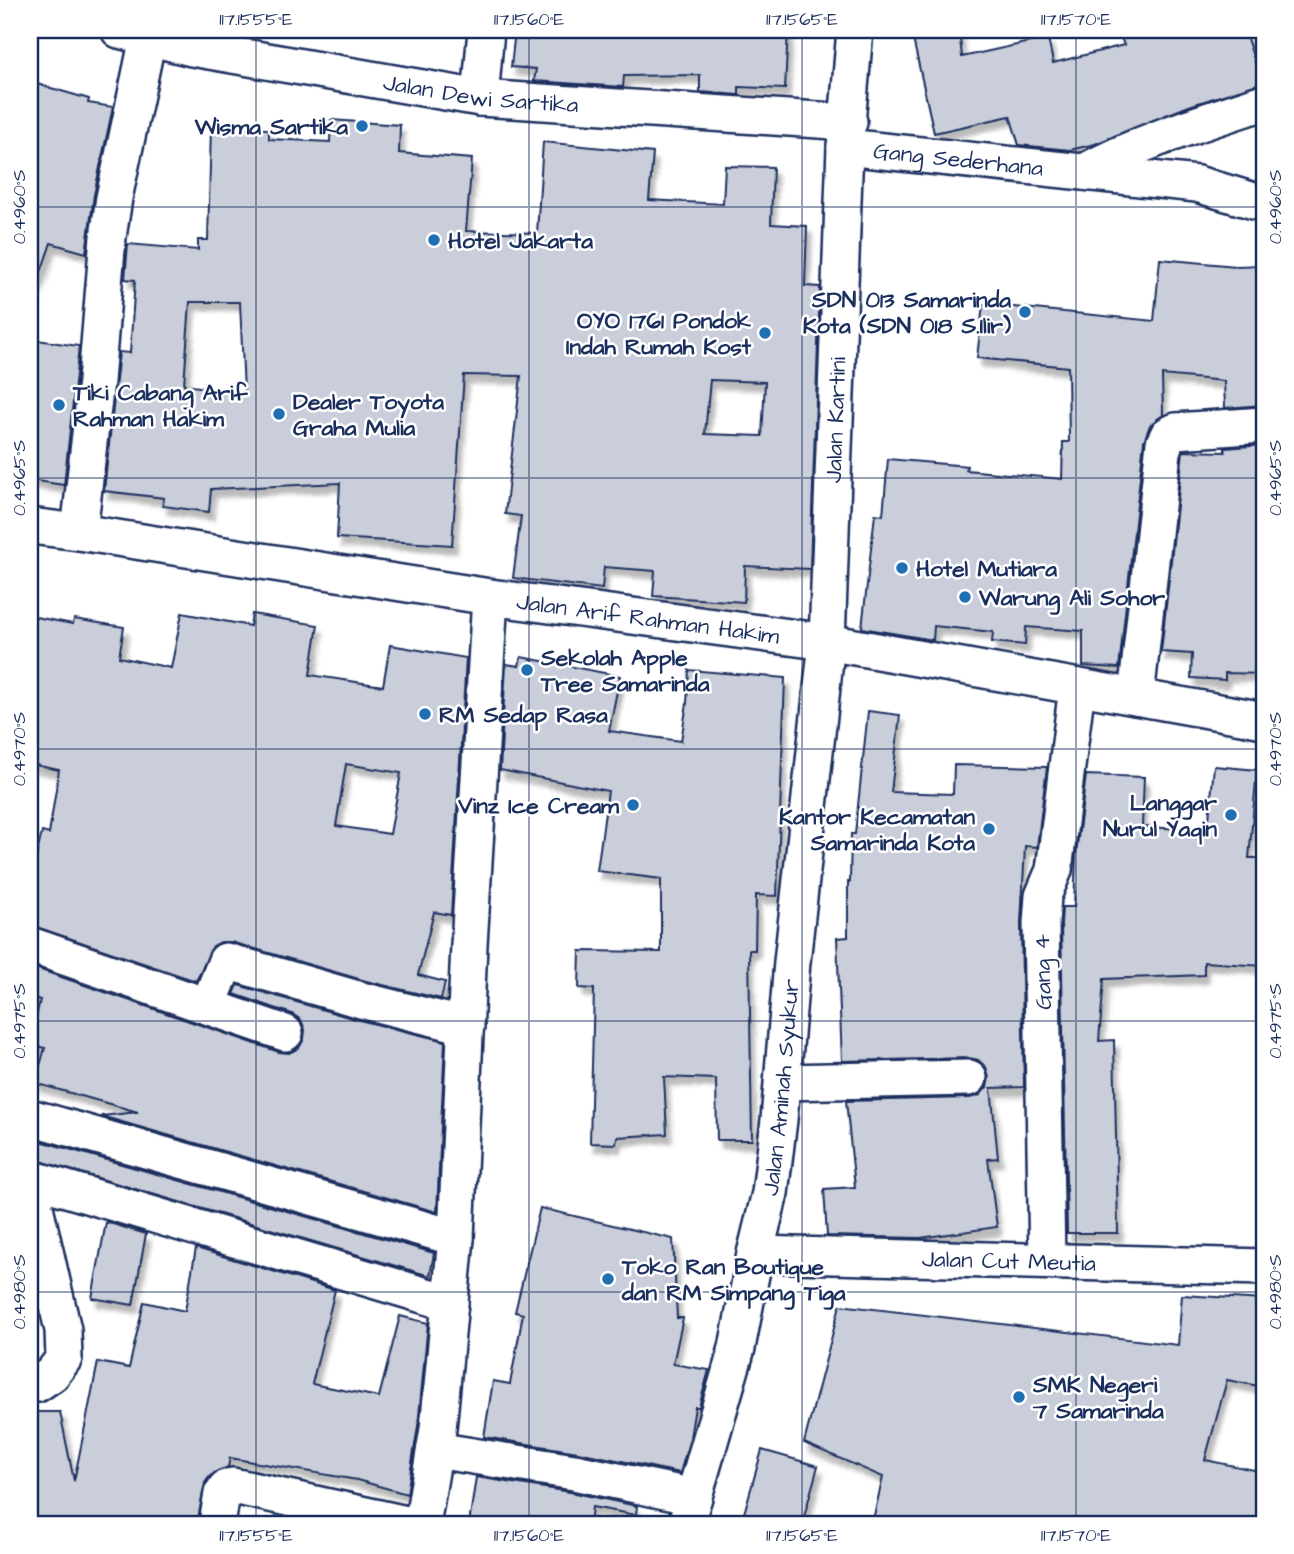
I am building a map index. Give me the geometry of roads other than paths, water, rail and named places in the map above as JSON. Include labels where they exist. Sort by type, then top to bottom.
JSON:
[{"type":"street","points":[[480,98],[486,30]]},
{"type":"street","name":"Jalan Kartini","points":[[827,642],[847,135],[855,30]]},
{"type":"street","points":[[79,532],[96,381],[108,237],[134,34]]},
{"type":"street","name":"Jalan Dewi Sartika","points":[[134,34],[192,48],[480,98],[847,135]]},
{"type":"street","points":[[1078,172],[1184,128],[1264,102]]},
{"type":"street","name":"Gang Sederhana","points":[[847,135],[1078,172],[1197,184],[1264,204]]},
{"type":"street","points":[[1136,697],[1164,443],[1168,435],[1176,431],[1264,425]]},
{"type":"street","name":"Jalan Arif Rahman Hakim","points":[[30,526],[490,597],[827,642],[1264,720]]},
{"type":"street","points":[[414,1524],[424,1519],[435,1450],[456,1238],[490,597]]},
{"type":"street","name":"Jalan Aminah Syukur","points":[[690,1510],[737,1348],[770,1192],[827,642]]},
{"type":"street","name":"Gang 4","points":[[1046,1261],[1041,923],[1043,895],[1054,870],[1077,687]]},
{"type":"street","points":[[30,945],[285,1033]]},
{"type":"street","points":[[208,1006],[226,961],[361,1000],[466,1026]]},
{"type":"street","points":[[783,1082],[970,1079]]},
{"type":"street","points":[[30,1117],[456,1238]]},
{"type":"street","points":[[30,1178],[450,1303]]},
{"type":"street","points":[[30,1185],[63,1330],[64,1358],[52,1374],[37,1384],[30,1384]]},
{"type":"street","name":"Jalan Cut Meutia","points":[[755,1254],[1264,1267]]},
{"type":"street","points":[[435,1450],[574,1472],[690,1510]]},
{"type":"street","points":[[218,1524],[222,1494],[226,1488],[233,1486],[407,1524]]},
{"type":"place","name":"Wisma Sartika","points":[[362,126]]},
{"type":"place","name":"Hotel Jakarta","points":[[434,240]]},
{"type":"place","name":"SDN 013 Samarinda Kota (SDN 018 S.Ilir)","points":[[1025,312]]},
{"type":"place","name":"OYO 1761 Pondok Indah Rumah Kost","points":[[765,333]]},
{"type":"place","name":"Tiki Cabang Arif Rahman Hakim","points":[[59,405]]},
{"type":"place","name":"Dealer Toyota Graha Mulia","points":[[279,414]]},
{"type":"place","name":"Hotel Mutiara","points":[[902,568]]},
{"type":"place","name":"Warung Ali Sohor","points":[[965,597]]},
{"type":"place","name":"Sekolah Apple Tree Samarinda","points":[[527,670]]},
{"type":"place","name":"RM Sedap Rasa","points":[[425,714]]},
{"type":"place","name":"Vinz Ice Cream","points":[[633,805]]},
{"type":"place","name":"Langgar Nurul Yaqin","points":[[1231,815]]},
{"type":"place","name":"Kantor Kecamatan Samarinda Kota","points":[[989,829]]},
{"type":"place","name":"Toko Ran Boutique dan RM Simpang Tiga","points":[[608,1279]]},
{"type":"place","name":"SMK Negeri 7 Samarinda","points":[[1019,1397]]}]
